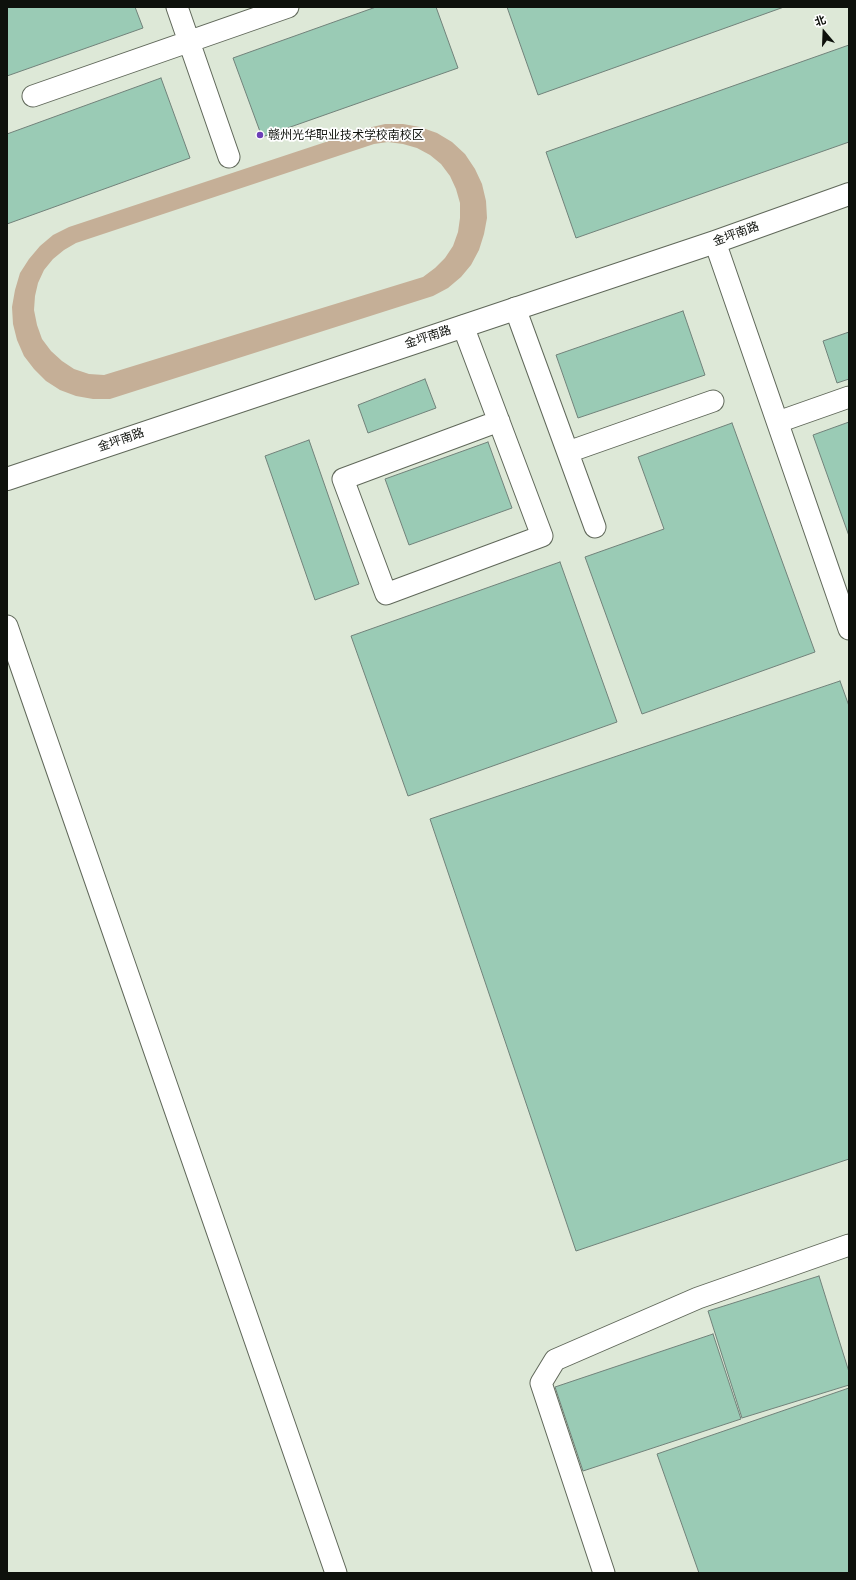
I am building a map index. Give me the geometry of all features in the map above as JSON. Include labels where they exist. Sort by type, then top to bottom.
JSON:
[{"type":"street","points":[[177,7],[229,157]]},
{"type":"street","points":[[33,96],[288,7]]},
{"type":"street","name":"金坪南路","points":[[7,479],[715,242],[849,194]]},
{"type":"street","points":[[715,242],[849,629]]},
{"type":"street","points":[[515,308],[596,527]]},
{"type":"street","points":[[463,326],[499,421],[542,536],[386,594],[343,479],[499,421]]},
{"type":"street","points":[[778,422],[849,397]]},
{"type":"street","points":[[568,452],[713,401]]},
{"type":"street","points":[[7,626],[336,1573]]},
{"type":"street","points":[[604,1573],[541,1383],[555,1360],[698,1298],[849,1245]]},
{"type":"shaded area","points":[[385,124],[403,124],[420,127],[437,133],[452,142],[465,154],[475,169],[482,184],[486,201],[487,218],[484,234],[479,250],[471,265],[461,277],[448,288],[433,296],[110,399],[93,399],[76,396],[60,390],[46,381],[24,356],[17,340],[13,324],[12,307],[15,290],[20,273],[29,259],[40,246],[53,235],[69,227],[368,128]],"holes":[[[388,142],[417,148],[430,155],[441,164],[450,176],[460,203],[458,232],[453,246],[445,258],[423,277],[104,375],[89,374],[74,369],[51,351],[42,339],[34,310],[38,283],[44,270],[53,259],[76,243],[374,144]]]},
{"type":"building","points":[[7,7],[135,7],[143,28],[7,76]]},
{"type":"building","points":[[376,7],[436,7],[458,68],[262,137],[233,58]]},
{"type":"building","points":[[507,7],[784,7],[538,95]]},
{"type":"building","points":[[849,45],[849,142],[576,238],[546,152]]},
{"type":"building","points":[[161,78],[190,158],[7,224],[7,134]]},
{"type":"building","points":[[683,311],[705,375],[578,418],[556,355]]},
{"type":"building","points":[[849,332],[849,379],[837,383],[823,341]]},
{"type":"building","points":[[425,379],[436,408],[368,433],[358,405]]},
{"type":"building","points":[[849,422],[849,536],[813,435]]},
{"type":"building","points":[[732,423],[815,652],[642,714],[585,557],[664,529],[638,457]]},
{"type":"building","points":[[309,440],[359,584],[315,600],[265,456]]},
{"type":"building","points":[[488,442],[512,508],[409,545],[385,479]]},
{"type":"building","points":[[560,562],[617,722],[408,796],[351,636]]},
{"type":"building","points":[[840,681],[849,706],[849,1159],[576,1251],[430,819]]},
{"type":"building","points":[[819,1276],[849,1372],[849,1385],[742,1418],[708,1311]]},
{"type":"building","points":[[713,1334],[741,1419],[583,1471],[555,1387]]},
{"type":"building","points":[[849,1388],[849,1573],[699,1573],[657,1454]]},
{"type":"place","name":"赣州光华职业技术学校南校区","points":[[260,135]]}]
